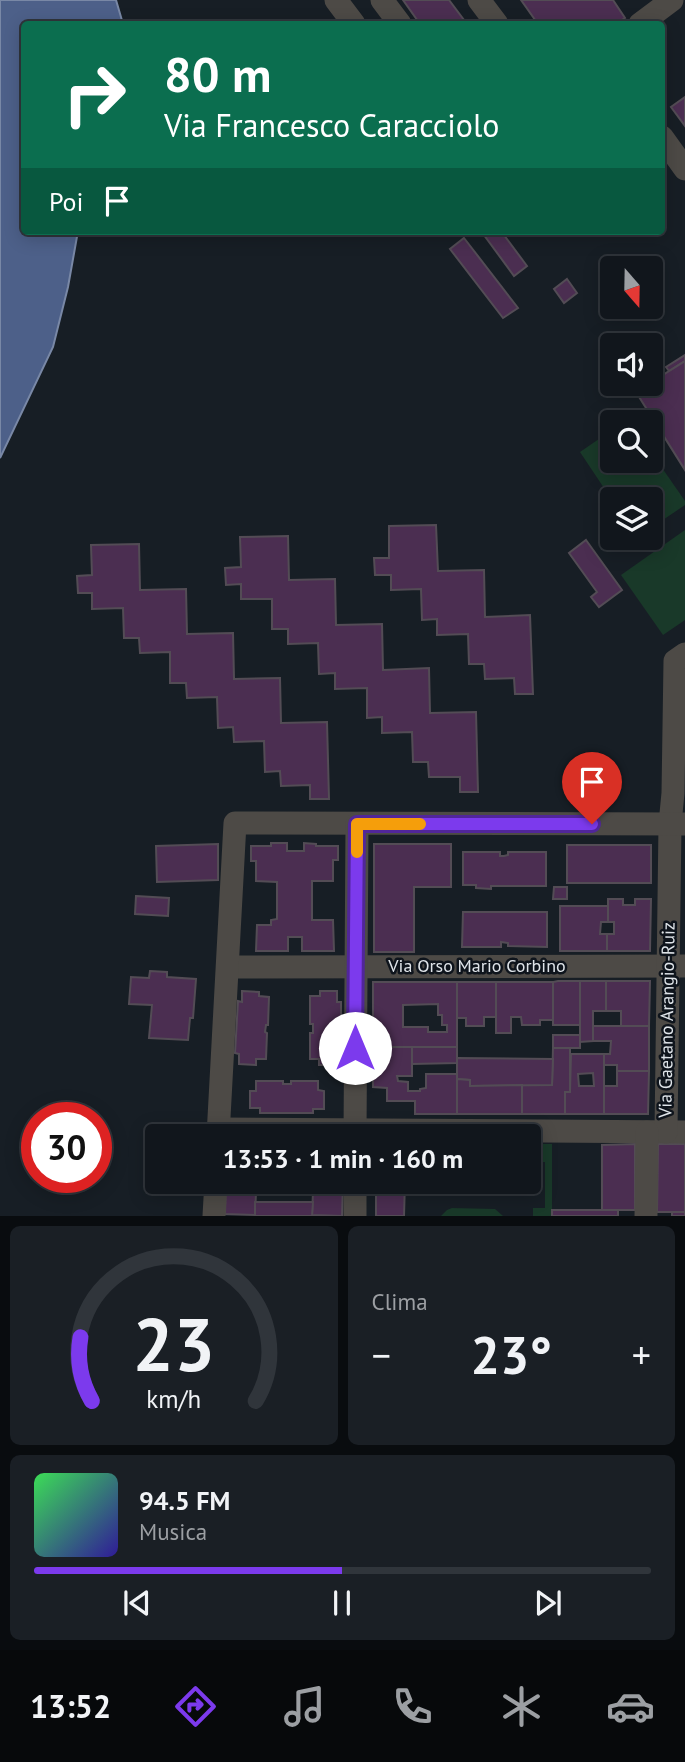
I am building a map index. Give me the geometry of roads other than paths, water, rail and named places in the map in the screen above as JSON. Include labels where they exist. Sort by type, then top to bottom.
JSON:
[{"type":"street","points":[[337,0],[352,21]]},
{"type":"street","points":[[382,0],[398,21]]},
{"type":"street","points":[[480,0],[495,21]]},
{"type":"street","points":[[643,21],[668,2]]},
{"type":"street","points":[[665,141],[685,169]]},
{"type":"street","name":"Via Gaetano Arangio-Ruiz","points":[[646,1216],[666,1132],[676,966],[674,661],[685,653]]},
{"type":"street","points":[[218,1124],[235,824],[677,824]]},
{"type":"street","points":[[355,1124],[357,824]]},
{"type":"street","name":"Via Orso Mario Corbino","points":[[228,967],[676,966]]},
{"type":"street","points":[[541,1132],[666,1132]]},
{"type":"street","points":[[214,1216],[215,1194]]},
{"type":"street","points":[[355,1194],[355,1216]]},
{"type":"water","points":[[0,0],[116,0],[122,21],[21,21],[21,235],[77,235],[53,347],[0,458]]}]
